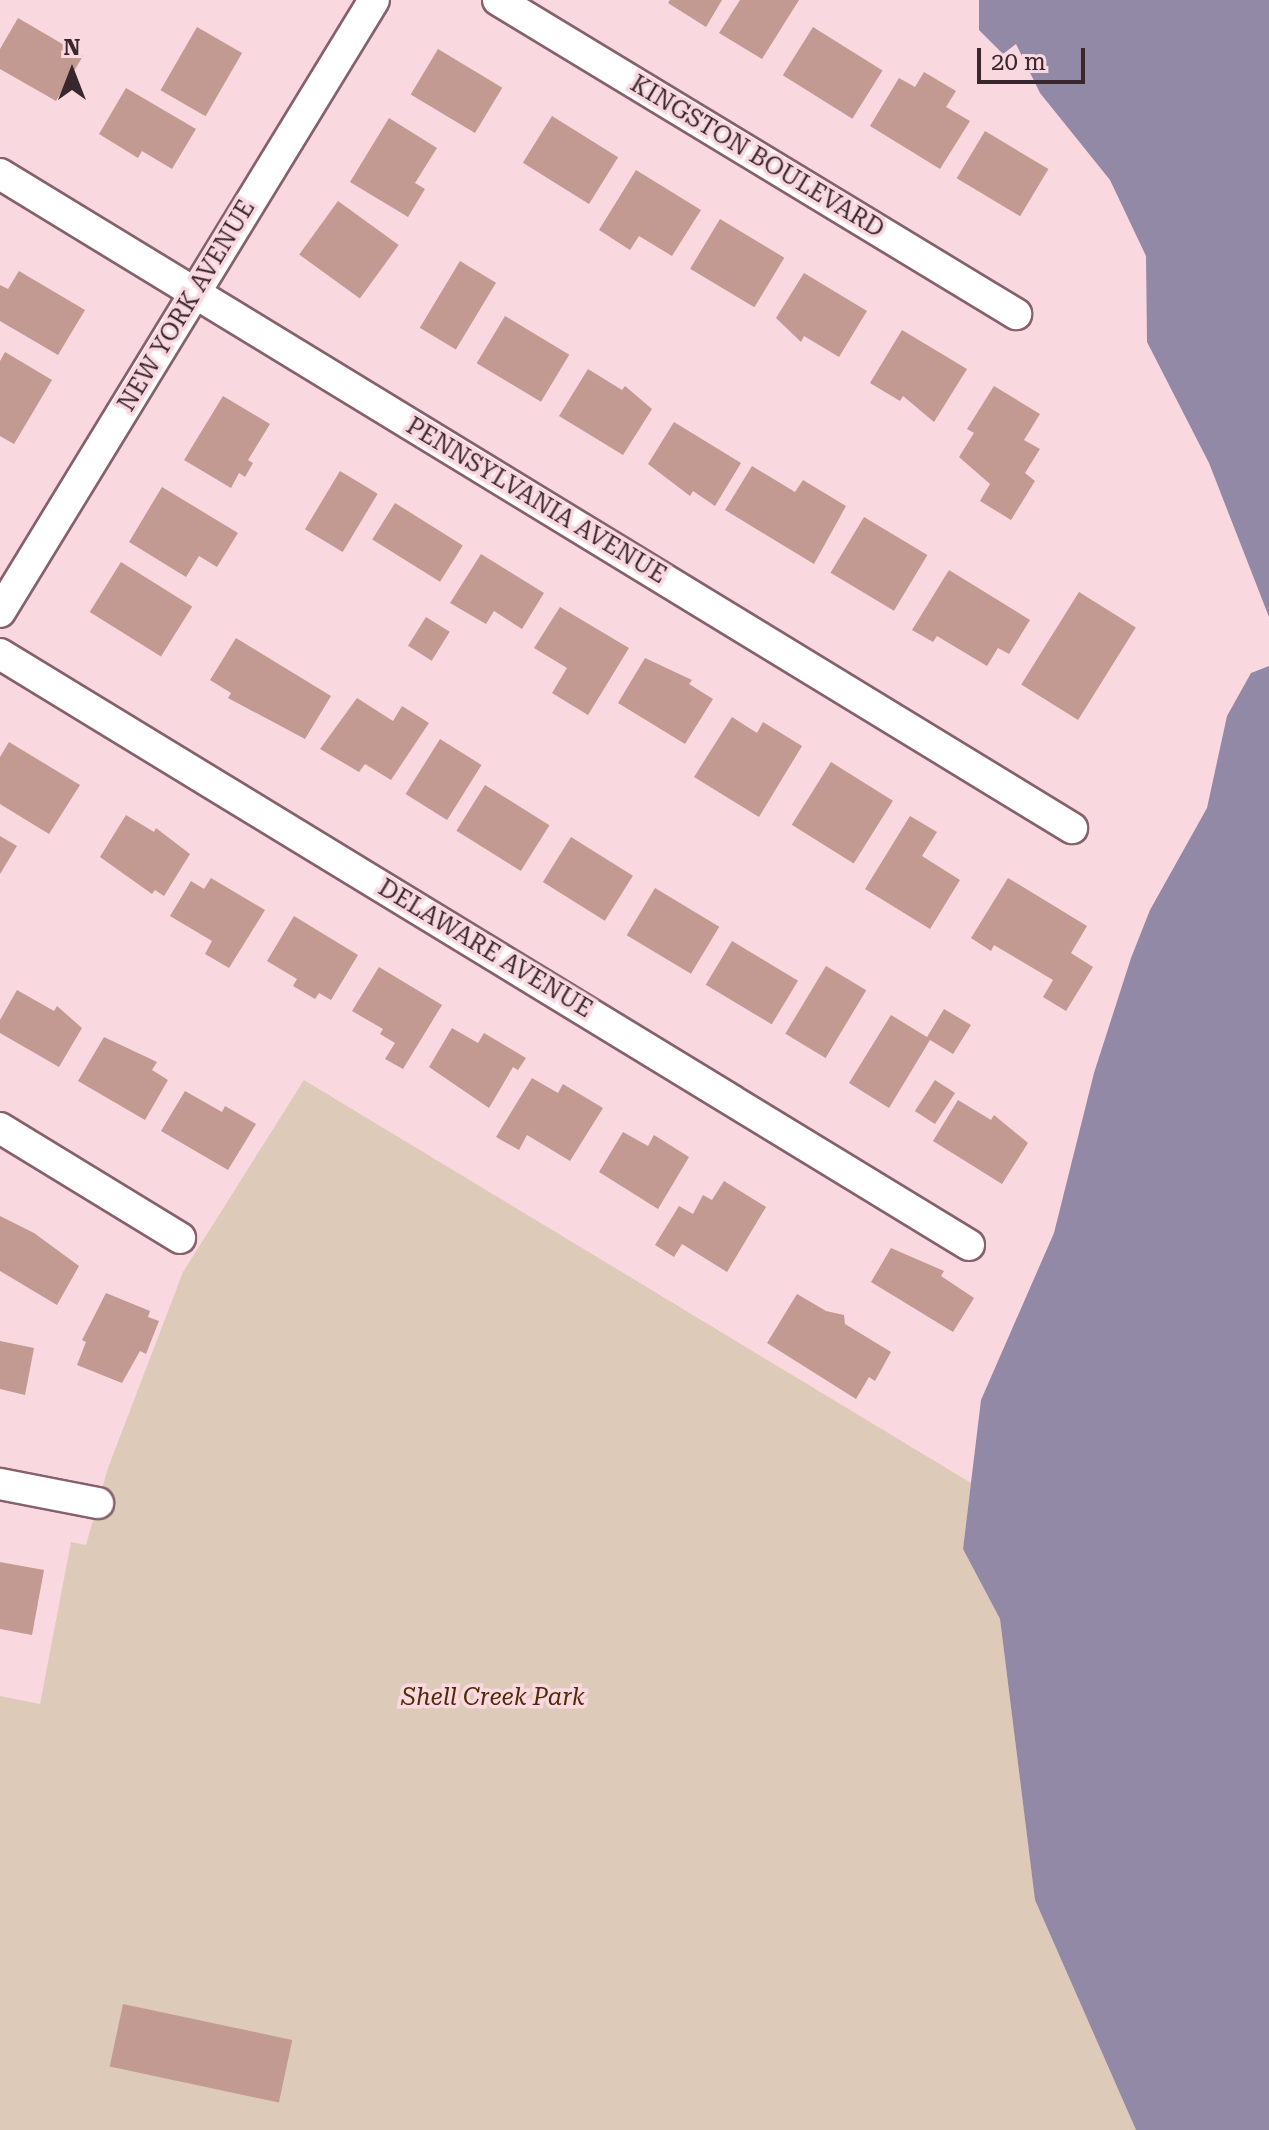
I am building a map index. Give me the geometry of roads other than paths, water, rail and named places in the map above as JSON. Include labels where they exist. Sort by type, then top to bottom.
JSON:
[{"type":"street","name":"NEW YORK AVENUE","points":[[0,612],[374,0]]},
{"type":"street","name":"KINGSTON BOULEVARD","points":[[498,0],[1016,314]]},
{"type":"street","name":"PENNSYLVANIA AVENUE","points":[[0,174],[1072,828]]},
{"type":"street","name":"DELAWARE AVENUE","points":[[0,654],[969,1245]]},
{"type":"street","points":[[0,1128],[180,1238]]},
{"type":"street","points":[[0,1484],[98,1503]]},
{"type":"park label","name":"Shell Creek Park","points":[[493,1698]]}]
